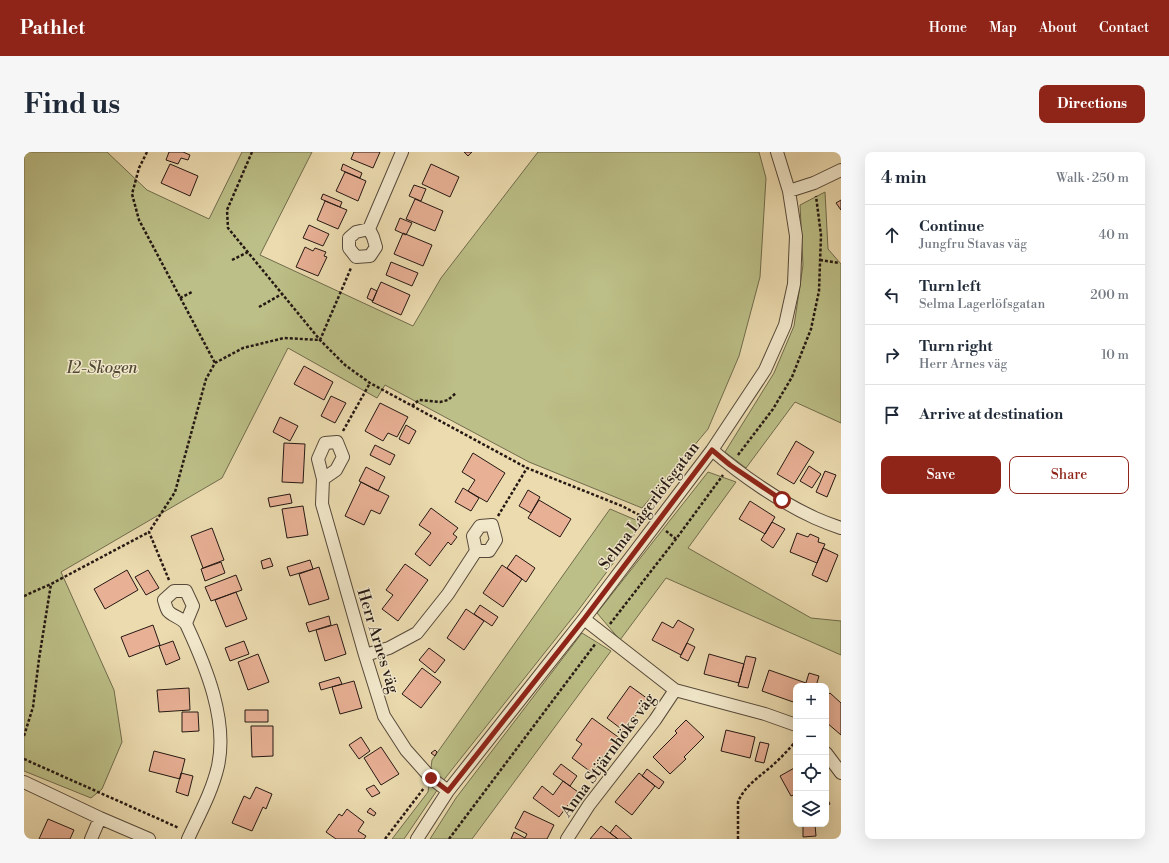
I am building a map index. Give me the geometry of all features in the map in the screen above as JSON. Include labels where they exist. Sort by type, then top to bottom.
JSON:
[{"type":"street","points":[[369,229],[356,232],[349,238],[349,248],[356,257],[370,256],[376,247],[369,229],[402,152]]},
{"type":"street","name":"Selma Lagerlöfsgatan","points":[[417,839],[448,791],[584,619],[655,523],[712,450],[765,370],[785,325],[794,284],[796,236],[789,191],[776,152]]},
{"type":"street","points":[[789,191],[814,183],[841,170]]},
{"type":"street","points":[[323,479],[336,470],[343,457],[337,442]]},
{"type":"street","name":"Herr Arnes väg","points":[[337,442],[324,443],[318,460],[323,479],[322,504],[384,716],[406,750],[431,778],[448,791]]},
{"type":"street","points":[[712,450],[730,465],[782,500],[814,518],[841,528]]},
{"type":"street","points":[[365,655],[389,648],[417,633],[448,594],[476,551],[473,536],[480,526],[492,526],[496,540],[489,551],[476,551]]},
{"type":"street","points":[[186,623],[193,606],[186,592],[174,592],[164,600],[168,611],[186,623],[202,659],[217,705],[221,738],[218,764],[211,790],[189,836]]},
{"type":"street","points":[[584,619],[675,690],[765,714],[793,724]]},
{"type":"street","name":"Anna Stjärnhöks väg","points":[[567,839],[589,805],[655,720],[675,690]]},
{"type":"street","points":[[828,755],[841,773]]},
{"type":"street","points":[[24,782],[100,818],[149,839]]},
{"type":"street","points":[[91,839],[100,818]]},
{"type":"path","points":[[147,152],[139,168],[132,194],[139,220],[215,363]]},
{"type":"path","points":[[252,152],[227,210],[228,228],[320,340],[345,365],[370,383],[527,468],[622,506],[655,523],[676,539]]},
{"type":"path","points":[[232,260],[248,252]]},
{"type":"path","points":[[320,340],[356,257]]},
{"type":"path","points":[[820,260],[839,263]]},
{"type":"path","points":[[180,298],[192,292]]},
{"type":"path","points":[[259,307],[282,294]]},
{"type":"path","points":[[24,596],[51,584],[149,532],[175,492],[206,379],[215,363],[243,348],[284,338],[320,340]]},
{"type":"path","points":[[337,442],[370,383]]},
{"type":"path","points":[[412,406],[420,400],[440,402],[448,400],[456,393]]},
{"type":"path","points":[[492,526],[527,468]]},
{"type":"path","points":[[149,532],[174,592]]},
{"type":"path","points":[[24,736],[33,707],[51,584]]},
{"type":"path","points":[[738,839],[738,802],[740,798],[748,787],[775,763],[793,744]]},
{"type":"path","points":[[24,759],[189,836]]},
{"type":"path","points":[[385,839],[431,778]]},
{"type":"green space","name":"I2-Skogen","points":[[24,152],[107,152],[147,190],[209,219],[242,152],[312,152],[260,255],[413,326],[441,278],[538,152],[759,152],[766,178],[760,277],[739,356],[708,429],[642,508],[529,462],[385,385],[377,398],[288,348],[222,478],[61,572],[114,690],[122,742],[102,789],[91,798],[24,771]]},
{"type":"green space","points":[[825,192],[828,249],[841,264],[841,423],[795,402],[746,468],[725,452],[774,373],[794,326],[803,265],[800,205]]},
{"type":"green space","points":[[708,472],[736,482],[688,548],[811,618],[841,621],[841,655],[666,578],[620,640],[597,613]]},
{"type":"green space","points":[[610,509],[643,523],[577,612],[446,777],[404,839],[392,839],[428,792],[432,760]]},
{"type":"green space","points":[[582,633],[611,651],[472,839],[430,839],[456,798]]},
{"type":"building","points":[[169,152],[183,152],[190,155],[188,160],[181,158],[178,164],[166,160]]},
{"type":"building","points":[[354,152],[380,152],[373,168],[351,159]]},
{"type":"building","points":[[464,152],[472,152],[468,156]]},
{"type":"building","points":[[170,164],[198,176],[190,196],[161,183]]},
{"type":"building","points":[[343,164],[362,173],[360,178],[341,170]]},
{"type":"building","points":[[431,164],[459,177],[450,197],[422,184]]},
{"type":"building","points":[[345,172],[366,181],[358,201],[336,191]]},
{"type":"building","points":[[414,185],[426,189],[421,201],[409,196]]},
{"type":"building","points":[[323,194],[342,202],[340,207],[321,199]]},
{"type":"building","points":[[415,199],[443,211],[435,231],[406,219]]},
{"type":"building","points":[[841,200],[841,210],[836,203]]},
{"type":"building","points":[[325,201],[347,210],[338,229],[317,220]]},
{"type":"building","points":[[400,218],[412,223],[406,235],[395,230]]},
{"type":"building","points":[[309,225],[329,234],[323,246],[303,238]]},
{"type":"building","points":[[403,233],[432,245],[423,266],[394,254]]},
{"type":"building","points":[[305,247],[313,251],[315,248],[326,252],[324,256],[327,257],[318,276],[296,267]]},
{"type":"building","points":[[391,262],[418,273],[412,286],[386,275]]},
{"type":"building","points":[[381,282],[410,295],[401,315],[372,302]]},
{"type":"building","points":[[371,288],[377,291],[373,301],[367,298]]},
{"type":"building","points":[[304,366],[333,382],[324,400],[294,384]]},
{"type":"building","points":[[331,396],[346,403],[335,423],[321,416]]},
{"type":"building","points":[[380,403],[408,417],[397,437],[388,433],[383,441],[365,431]]},
{"type":"building","points":[[280,417],[298,426],[290,441],[273,432]]},
{"type":"building","points":[[406,425],[416,431],[409,444],[399,439]]},
{"type":"building","points":[[796,441],[814,452],[794,484],[777,474]]},
{"type":"building","points":[[284,443],[305,444],[303,483],[282,482]]},
{"type":"building","points":[[375,445],[395,455],[390,465],[370,455]]},
{"type":"building","points":[[473,453],[505,473],[487,502],[468,491],[475,480],[462,472]]},
{"type":"building","points":[[809,466],[821,474],[812,488],[800,481]]},
{"type":"building","points":[[366,467],[385,477],[378,491],[359,481]]},
{"type":"building","points":[[825,471],[836,475],[827,497],[816,492]]},
{"type":"building","points":[[361,482],[389,496],[380,514],[371,510],[364,525],[345,516]]},
{"type":"building","points":[[463,488],[479,498],[471,511],[455,502]]},
{"type":"building","points":[[528,490],[540,497],[531,513],[519,506]]},
{"type":"building","points":[[290,494],[292,503],[270,507],[268,498]]},
{"type":"building","points":[[539,500],[571,519],[560,537],[528,518]]},
{"type":"building","points":[[750,501],[775,517],[765,534],[739,519]]},
{"type":"building","points":[[303,506],[308,535],[287,538],[282,509]]},
{"type":"building","points":[[431,508],[458,528],[453,534],[457,537],[451,545],[448,542],[430,566],[415,554],[431,533],[419,525]]},
{"type":"building","points":[[772,522],[785,529],[773,548],[761,540]]},
{"type":"building","points":[[212,528],[224,560],[203,568],[191,536]]},
{"type":"building","points":[[797,533],[808,537],[810,534],[819,538],[818,542],[825,544],[817,563],[790,552]]},
{"type":"building","points":[[823,548],[838,555],[827,582],[812,575]]},
{"type":"building","points":[[516,555],[535,568],[526,582],[507,568]]},
{"type":"building","points":[[270,558],[273,566],[263,569],[261,561]]},
{"type":"building","points":[[310,560],[313,569],[290,576],[287,567]]},
{"type":"building","points":[[221,562],[225,573],[205,581],[201,569]]},
{"type":"building","points":[[405,564],[428,580],[398,621],[382,609],[393,595],[386,590]]},
{"type":"building","points":[[502,565],[522,579],[503,607],[483,593]]},
{"type":"building","points":[[319,567],[329,599],[309,605],[299,574]]},
{"type":"building","points":[[127,570],[138,590],[105,609],[94,589]]},
{"type":"building","points":[[148,570],[159,588],[146,595],[135,577]]},
{"type":"building","points":[[236,575],[242,590],[211,601],[205,587]]},
{"type":"building","points":[[236,592],[247,619],[226,627],[215,600]]},
{"type":"building","points":[[480,605],[498,617],[492,626],[474,614]]},
{"type":"building","points":[[466,609],[484,621],[464,650],[447,638]]},
{"type":"building","points":[[329,616],[331,625],[309,632],[306,623]]},
{"type":"building","points":[[678,620],[694,629],[681,655],[652,640],[662,622],[673,628]]},
{"type":"building","points":[[337,624],[346,654],[325,661],[316,630]]},
{"type":"building","points":[[153,625],[160,645],[129,657],[121,637]]},
{"type":"building","points":[[173,641],[180,659],[166,665],[159,646]]},
{"type":"building","points":[[244,641],[249,654],[230,661],[225,648]]},
{"type":"building","points":[[687,643],[695,647],[688,661],[680,657]]},
{"type":"building","points":[[429,648],[445,660],[435,673],[419,660]]},
{"type":"building","points":[[258,654],[269,682],[248,690],[238,662]]},
{"type":"building","points":[[709,654],[744,664],[739,683],[704,674]]},
{"type":"building","points":[[746,656],[756,658],[748,688],[738,686]]},
{"type":"building","points":[[422,668],[441,682],[421,708],[402,694]]},
{"type":"building","points":[[769,670],[806,683],[793,683],[793,702],[762,691]]},
{"type":"building","points":[[809,673],[819,676],[817,683],[806,683]]},
{"type":"building","points":[[339,677],[342,684],[321,690],[319,683]]},
{"type":"building","points":[[354,681],[362,708],[340,714],[332,687]]},
{"type":"building","points":[[630,686],[648,699],[624,731],[607,718]]},
{"type":"building","points":[[189,688],[190,710],[159,712],[157,690]]},
{"type":"building","points":[[830,693],[841,703],[841,735],[829,725]]},
{"type":"building","points":[[245,710],[268,710],[268,722],[245,722]]},
{"type":"building","points":[[182,712],[198,712],[199,731],[182,732]]},
{"type":"building","points":[[592,718],[625,742],[615,755],[608,750],[591,772],[572,758],[582,744],[576,740]]},
{"type":"building","points":[[686,720],[704,737],[684,757],[686,759],[670,774],[653,757],[677,733],[675,731]]},
{"type":"building","points":[[251,726],[273,726],[273,756],[252,757]]},
{"type":"building","points":[[726,730],[755,737],[750,758],[721,751]]},
{"type":"building","points":[[361,737],[370,751],[359,759],[349,745]]},
{"type":"building","points":[[760,742],[769,744],[764,763],[755,761]]},
{"type":"building","points":[[381,747],[399,774],[381,785],[364,758]]},
{"type":"building","points":[[435,750],[437,752],[435,756],[431,753]]},
{"type":"building","points":[[154,751],[185,759],[180,779],[149,771]]},
{"type":"building","points":[[561,764],[577,776],[570,786],[553,774]]},
{"type":"building","points":[[647,769],[664,782],[659,789],[642,776]]},
{"type":"building","points":[[793,769],[793,795],[791,796],[780,776]]},
{"type":"building","points":[[181,773],[193,776],[188,796],[176,792]]},
{"type":"building","points":[[639,773],[655,786],[632,815],[615,802]]},
{"type":"building","points":[[563,781],[578,792],[559,817],[533,798],[542,786],[553,795]]},
{"type":"building","points":[[374,785],[380,793],[372,797],[366,789]]},
{"type":"building","points":[[256,787],[272,794],[266,809],[263,807],[252,831],[232,823],[244,796],[250,799]]},
{"type":"building","points":[[370,808],[376,813],[374,816],[367,812]]},
{"type":"building","points":[[347,809],[364,822],[358,831],[366,836],[364,839],[336,839],[326,832],[339,814],[342,816]]},
{"type":"building","points":[[524,811],[554,825],[547,839],[511,839],[514,832],[525,838],[527,834],[515,828]]},
{"type":"building","points":[[48,819],[74,830],[70,839],[39,839]]},
{"type":"building","points":[[616,825],[632,839],[618,839],[610,833]]},
{"type":"building","points":[[601,826],[610,833],[618,839],[590,839]]},
{"type":"building","points":[[803,827],[815,827],[816,836],[803,837]]},
{"type":"route","points":[[431,778],[448,791],[584,619],[655,523],[712,450],[730,465],[782,500]]}]
